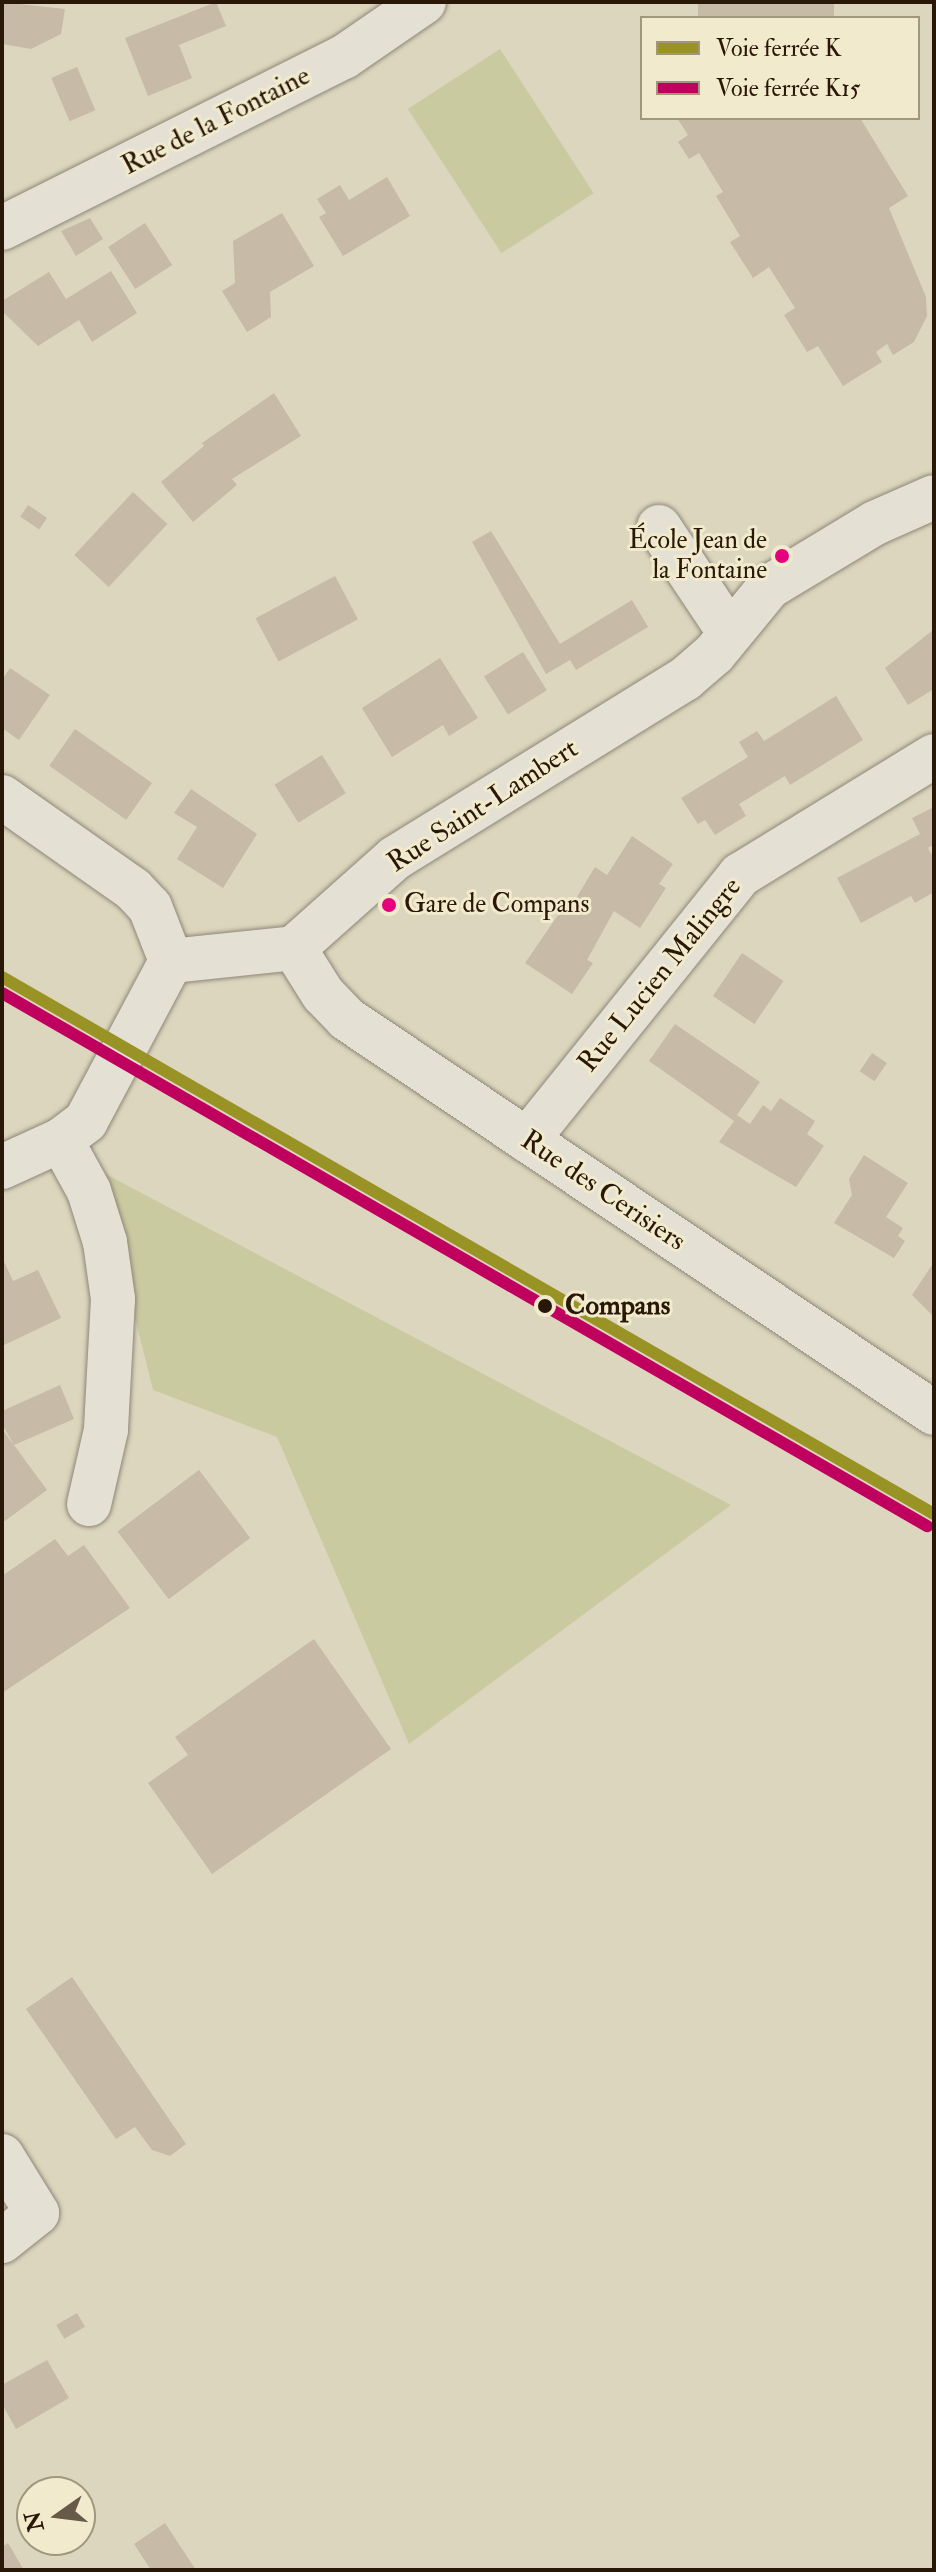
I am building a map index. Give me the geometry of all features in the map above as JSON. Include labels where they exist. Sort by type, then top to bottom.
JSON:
[{"type":"street","name":"Rue de la Fontaine","points":[[2,228],[344,57],[424,2]]},
{"type":"street","name":"Rue Saint-Lambert","points":[[294,948],[395,858],[685,679],[714,654],[769,587],[875,523],[934,497]]},
{"type":"street","points":[[659,527],[729,632]]},
{"type":"street","name":"Rue Lucien Malingre","points":[[527,1140],[740,875],[934,756]]},
{"type":"street","points":[[2,797],[133,889],[150,907],[171,961],[86,1121],[61,1140],[2,1167]]},
{"type":"street","points":[[171,961],[294,948]]},
{"type":"street","name":"Rue des Cerisiers","points":[[294,948],[323,994],[347,1019],[934,1413]]},
{"type":"street","points":[[61,1140],[89,1191],[105,1242],[113,1299],[106,1430],[89,1504]]},
{"type":"street","points":[[2,2156],[37,2213],[2,2241]]},
{"type":"green space","points":[[500,49],[594,193],[501,253],[408,109]]},
{"type":"green space","points":[[98,1170],[731,1505],[409,1744],[277,1437],[153,1390]]},
{"type":"building","points":[[2,2],[65,9],[61,34],[31,49],[2,44]]},
{"type":"building","points":[[216,2],[226,26],[179,45],[192,78],[148,96],[125,38]]},
{"type":"building","points":[[698,2],[834,2],[834,16],[698,16]]},
{"type":"building","points":[[77,67],[95,110],[70,121],[51,78]]},
{"type":"building","points":[[678,120],[861,120],[908,196],[889,208],[926,297],[927,316],[914,342],[893,355],[887,344],[876,352],[882,362],[843,386],[818,346],[807,352],[784,315],[795,308],[769,267],[753,278],[730,242],[740,236],[716,196],[723,192],[699,153],[689,159],[678,142],[688,135]]},
{"type":"building","points":[[387,177],[410,216],[343,256],[319,217],[326,213],[317,199],[340,185],[349,200]]},
{"type":"building","points":[[282,213],[314,266],[270,292],[271,317],[247,332],[222,291],[235,283],[233,241]]},
{"type":"building","points":[[90,218],[103,239],[76,256],[61,231]]},
{"type":"building","points":[[145,223],[172,265],[135,289],[108,247]]},
{"type":"building","points":[[111,271],[137,313],[92,342],[79,320],[38,346],[2,311],[2,301],[49,272],[66,299]]},
{"type":"building","points":[[274,393],[301,436],[232,479],[237,485],[193,522],[161,482],[204,446],[202,443]]},
{"type":"building","points":[[133,492],[167,524],[109,587],[74,555]]},
{"type":"building","points":[[28,505],[47,518],[39,529],[20,517]]},
{"type":"building","points":[[491,531],[560,644],[632,600],[648,627],[576,670],[570,660],[546,674],[472,542]]},
{"type":"building","points":[[335,576],[358,619],[279,662],[256,618]]},
{"type":"building","points":[[933,630],[934,689],[908,705],[885,668]]},
{"type":"building","points":[[523,652],[547,690],[508,715],[484,676]]},
{"type":"building","points":[[440,658],[478,718],[449,736],[443,725],[392,757],[362,708]]},
{"type":"building","points":[[10,668],[50,695],[19,740],[2,728],[2,680]]},
{"type":"building","points":[[836,696],[863,740],[790,785],[785,776],[739,804],[746,816],[715,835],[705,820],[698,824],[681,798],[748,757],[739,742],[757,731],[764,741]]},
{"type":"building","points":[[75,729],[152,783],[126,820],[49,766]]},
{"type":"building","points":[[322,755],[346,793],[298,823],[275,785]]},
{"type":"building","points":[[191,789],[257,834],[223,888],[177,859],[197,827],[174,813]]},
{"type":"building","points":[[934,807],[934,844],[928,848],[934,859],[934,892],[915,903],[911,896],[861,923],[837,878],[920,834],[912,818]]},
{"type":"building","points":[[632,836],[673,864],[659,884],[666,888],[640,928],[614,911],[587,960],[593,963],[572,994],[525,963],[567,902],[572,905],[595,867],[607,875]]},
{"type":"building","points":[[742,953],[783,981],[754,1024],[713,996]]},
{"type":"building","points":[[675,1024],[760,1082],[737,1115],[750,1124],[763,1105],[771,1111],[780,1098],[815,1121],[807,1134],[824,1146],[796,1187],[719,1142],[734,1121],[649,1061]]},
{"type":"building","points":[[872,1053],[887,1063],[875,1081],[860,1071]]},
{"type":"building","points":[[864,1155],[908,1183],[886,1217],[903,1228],[898,1236],[905,1241],[894,1258],[834,1223],[852,1195],[849,1179]]},
{"type":"building","points":[[2,1257],[13,1281],[38,1270],[61,1318],[2,1346]]},
{"type":"building","points":[[934,1262],[934,1317],[912,1295]]},
{"type":"building","points":[[60,1385],[74,1419],[14,1445],[2,1424],[2,1411]]},
{"type":"building","points":[[2,1429],[47,1490],[2,1523]]},
{"type":"building","points":[[199,1470],[250,1538],[169,1599],[118,1531]]},
{"type":"building","points":[[55,1539],[68,1556],[84,1545],[130,1608],[2,1693],[2,1576]]},
{"type":"building","points":[[314,1639],[391,1749],[212,1874],[148,1783],[188,1755],[175,1737]]},
{"type":"building","points":[[72,1977],[186,2144],[170,2156],[152,2150],[135,2127],[116,2139],[26,2009]]},
{"type":"building","points":[[77,2313],[85,2327],[64,2339],[56,2325]]},
{"type":"building","points":[[47,2360],[69,2398],[16,2429],[2,2404],[2,2385]]},
{"type":"building","points":[[165,2523],[196,2570],[151,2570],[134,2544]]},
{"type":"building","points":[[8,2543],[24,2570],[2,2570],[2,2547]]},
{"type":"rail line","name":"K","points":[[2,977],[934,1514]]},
{"type":"rail line","name":"K15","points":[[2,993],[927,1526]]},
{"type":"place","name":"École Jean de la Fontaine","points":[[782,556]]},
{"type":"place","name":"Gare de Compans","points":[[389,905]]},
{"type":"place","name":"Compans","points":[[545,1306]]}]
